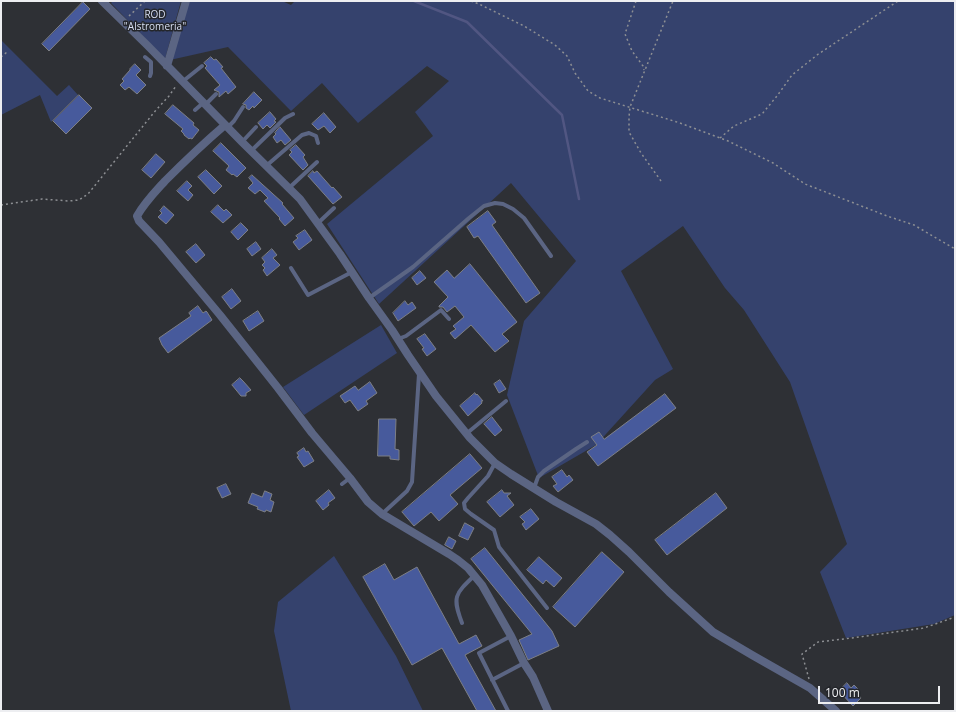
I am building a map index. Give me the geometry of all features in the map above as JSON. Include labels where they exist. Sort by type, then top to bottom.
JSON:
[{"type":"street","points":[[102,1],[158,56],[226,127],[300,199],[352,272],[436,396],[466,434],[495,463],[556,502],[596,524],[629,552],[669,592],[713,632],[752,656],[810,688],[836,711]]},
{"type":"street","points":[[167,66],[186,1]]},
{"type":"street","points":[[226,127],[178,168],[148,199],[137,216],[139,221],[159,242],[220,315],[368,502],[382,514],[458,560],[468,568],[482,585],[511,636],[524,663],[533,677],[548,711]]},
{"type":"lane","points":[[150,76],[151,62],[158,56]]},
{"type":"lane","points":[[145,57],[151,62]]},
{"type":"lane","points":[[181,81],[202,66]]},
{"type":"lane","points":[[195,110],[216,94]]},
{"type":"lane","points":[[226,127],[234,121],[243,106]]},
{"type":"lane","points":[[251,151],[285,118],[293,114]]},
{"type":"lane","points":[[242,142],[256,127]]},
{"type":"lane","points":[[266,166],[302,135],[309,133],[316,136],[318,143]]},
{"type":"lane","points":[[289,188],[317,162]]},
{"type":"lane","points":[[369,298],[413,267],[484,206],[495,203],[503,204],[513,209],[524,218],[551,256]]},
{"type":"lane","points":[[318,223],[334,208]]},
{"type":"lane","points":[[291,268],[308,295],[352,272]]},
{"type":"lane","points":[[398,340],[406,336],[441,310],[449,319]]},
{"type":"lane","points":[[382,514],[407,491],[412,482],[419,372]]},
{"type":"lane","points":[[466,434],[506,401]]},
{"type":"lane","points":[[534,488],[538,477],[544,471],[587,442]]},
{"type":"lane","points":[[495,463],[488,476],[464,503],[465,508],[494,530],[499,547],[547,608]]},
{"type":"lane","points":[[342,484],[350,478]]},
{"type":"lane","points":[[462,622],[457,610],[456,599],[459,590],[474,576]]},
{"type":"lane","points":[[508,711],[480,653],[511,636]]},
{"type":"lane","points":[[492,680],[524,663]]},
{"type":"path","points":[[123,21],[145,1]]},
{"type":"path","points":[[471,1],[524,26],[555,45],[566,56],[575,73],[588,91],[600,98],[680,123],[720,138],[773,163],[804,184],[914,225],[955,249]]},
{"type":"path","points":[[636,1],[625,34],[632,51],[643,66],[645,72]]},
{"type":"path","points":[[661,180],[641,154],[629,132],[628,117],[630,107],[673,1]]},
{"type":"path","points":[[720,138],[734,126],[762,114],[792,75],[817,55],[898,1]]},
{"type":"path","points":[[1,57],[7,52]]},
{"type":"path","points":[[1,205],[42,199],[69,201],[79,200],[88,194],[181,81]]},
{"type":"path","points":[[810,688],[809,677],[802,654],[818,642],[924,628],[955,617]]},
{"type":"green space","name":"ROD \"Alstromeria\"","points":[[113,1],[181,1],[165,59],[111,3]]},
{"type":"green space","points":[[187,1],[282,1],[291,5],[295,1],[955,1],[955,615],[934,624],[846,638],[820,572],[847,544],[790,382],[744,310],[725,288],[683,226],[621,271],[673,369],[655,380],[596,445],[539,478],[507,395],[524,321],[576,261],[511,183],[379,304],[327,224],[433,136],[415,112],[449,81],[427,66],[358,123],[322,83],[291,111],[228,47],[170,60]]},
{"type":"green space","points":[[1,40],[57,96],[69,85],[78,95],[51,122],[40,95],[1,115]]},
{"type":"green space","points":[[381,325],[397,353],[304,415],[283,387]]},
{"type":"green space","points":[[334,556],[396,656],[423,711],[291,711],[274,631],[278,602]]},
{"type":"building","points":[[83,2],[90,9],[49,51],[42,44]]},
{"type":"building","points":[[211,57],[214,60],[216,59],[223,67],[221,68],[236,87],[228,94],[226,91],[219,97],[219,92],[214,90],[220,85],[205,68],[207,66],[204,63]]},
{"type":"building","points":[[135,64],[141,70],[136,75],[146,85],[137,94],[129,87],[125,90],[120,85],[124,81],[122,79]]},
{"type":"building","points":[[254,92],[262,100],[254,108],[253,106],[249,110],[246,108],[246,105],[243,104]]},
{"type":"building","points":[[79,95],[92,108],[66,134],[53,121]]},
{"type":"building","points":[[173,105],[194,123],[193,125],[199,130],[192,139],[189,139],[184,135],[181,131],[183,129],[165,114]]},
{"type":"building","points":[[270,112],[276,119],[274,121],[276,122],[270,128],[267,125],[263,129],[258,123]]},
{"type":"building","points":[[324,113],[336,127],[330,133],[324,126],[318,130],[312,124]]},
{"type":"building","points":[[280,127],[291,140],[285,145],[281,140],[277,143],[273,137]]},
{"type":"building","points":[[221,143],[246,168],[237,177],[226,170],[229,166],[213,151]]},
{"type":"building","points":[[296,145],[305,155],[303,157],[308,165],[303,170],[289,155],[292,152],[290,150]]},
{"type":"building","points":[[156,154],[165,162],[151,178],[142,170]]},
{"type":"building","points":[[206,170],[222,186],[214,194],[198,177]]},
{"type":"building","points":[[313,171],[314,173],[317,171],[342,197],[333,204],[308,176]]},
{"type":"building","points":[[252,175],[283,203],[282,204],[294,218],[285,226],[279,219],[280,218],[264,201],[268,198],[260,190],[255,194],[248,188],[253,183],[249,178]]},
{"type":"building","points":[[187,181],[192,186],[188,190],[193,195],[188,201],[177,191]]},
{"type":"building","points":[[218,205],[224,211],[226,209],[232,215],[223,223],[211,212]]},
{"type":"building","points":[[164,206],[174,215],[166,224],[158,217],[162,213],[160,211]]},
{"type":"building","points":[[488,211],[496,222],[492,225],[540,293],[526,303],[478,236],[474,238],[467,227]]},
{"type":"building","points":[[241,223],[248,230],[238,240],[231,232]]},
{"type":"building","points":[[305,230],[312,240],[299,250],[293,242],[298,238],[296,236]]},
{"type":"building","points":[[256,242],[261,249],[252,256],[247,249]]},
{"type":"building","points":[[196,244],[205,255],[196,263],[186,252]]},
{"type":"building","points":[[272,249],[277,255],[273,258],[280,265],[267,276],[263,270],[265,268],[262,265],[265,262],[262,258]]},
{"type":"building","points":[[470,264],[517,322],[502,334],[509,341],[495,352],[471,325],[455,339],[450,333],[456,329],[453,326],[464,317],[455,306],[447,312],[443,307],[439,307],[448,297],[434,282],[447,270],[454,278]]},
{"type":"building","points":[[420,271],[426,278],[417,285],[412,278]]},
{"type":"building","points":[[232,289],[241,301],[231,309],[222,297]]},
{"type":"building","points":[[405,301],[408,305],[412,302],[416,308],[398,321],[393,313]]},
{"type":"building","points":[[198,306],[203,313],[206,311],[207,312],[212,320],[168,353],[159,338],[191,316],[189,313]]},
{"type":"building","points":[[258,311],[264,321],[249,331],[243,321]]},
{"type":"building","points":[[425,334],[436,349],[427,356],[422,349],[424,348],[417,339]]},
{"type":"building","points":[[240,378],[251,390],[246,393],[246,396],[241,396],[232,385]]},
{"type":"building","points":[[500,380],[506,389],[499,393],[494,384]]},
{"type":"building","points":[[370,382],[377,393],[366,401],[368,404],[358,411],[350,400],[345,403],[340,396],[355,386],[358,390]]},
{"type":"building","points":[[475,393],[483,401],[481,401],[482,403],[468,416],[460,406]]},
{"type":"building","points":[[665,394],[676,408],[598,466],[587,452],[597,445],[591,437],[599,432],[604,439]]},
{"type":"building","points":[[492,417],[502,430],[495,436],[484,424]]},
{"type":"building","points":[[379,419],[396,419],[395,449],[399,450],[399,460],[390,459],[390,456],[378,456]]},
{"type":"building","points":[[304,448],[306,452],[308,451],[314,461],[304,467],[297,457],[299,456],[297,453]]},
{"type":"building","points":[[470,454],[482,468],[450,495],[458,504],[439,521],[431,512],[414,526],[402,512]]},
{"type":"building","points":[[562,470],[567,477],[569,475],[573,480],[558,492],[553,486],[557,484],[552,477]]},
{"type":"building","points":[[226,484],[231,494],[222,498],[217,488]]},
{"type":"building","points":[[329,490],[335,498],[328,503],[329,505],[323,510],[316,501]]},
{"type":"building","points":[[502,490],[504,493],[511,493],[507,496],[514,505],[500,517],[487,502]]},
{"type":"building","points":[[265,491],[272,494],[270,500],[274,502],[271,512],[266,510],[265,512],[257,509],[258,507],[248,503],[252,493],[262,497]]},
{"type":"building","points":[[716,493],[727,508],[667,555],[655,540]]},
{"type":"building","points":[[531,509],[539,519],[526,530],[522,524],[525,522],[520,517]]},
{"type":"building","points":[[465,523],[474,528],[468,540],[459,536]]},
{"type":"building","points":[[449,537],[456,541],[452,549],[445,545]]},
{"type":"building","points":[[485,548],[552,631],[559,646],[528,660],[519,640],[532,634],[471,559]]},
{"type":"building","points":[[602,552],[624,572],[575,627],[553,607]]},
{"type":"building","points":[[539,557],[562,578],[554,587],[546,580],[543,584],[527,570]]},
{"type":"building","points":[[385,564],[394,580],[417,567],[459,644],[476,635],[482,646],[465,655],[496,711],[477,711],[442,648],[412,665],[363,577]]},
{"type":"building","points":[[847,683],[851,688],[854,685],[858,689],[856,692],[861,698],[853,706],[839,691]]},
{"type":"waterway","points":[[414,1],[467,22],[562,115],[579,199]]}]
